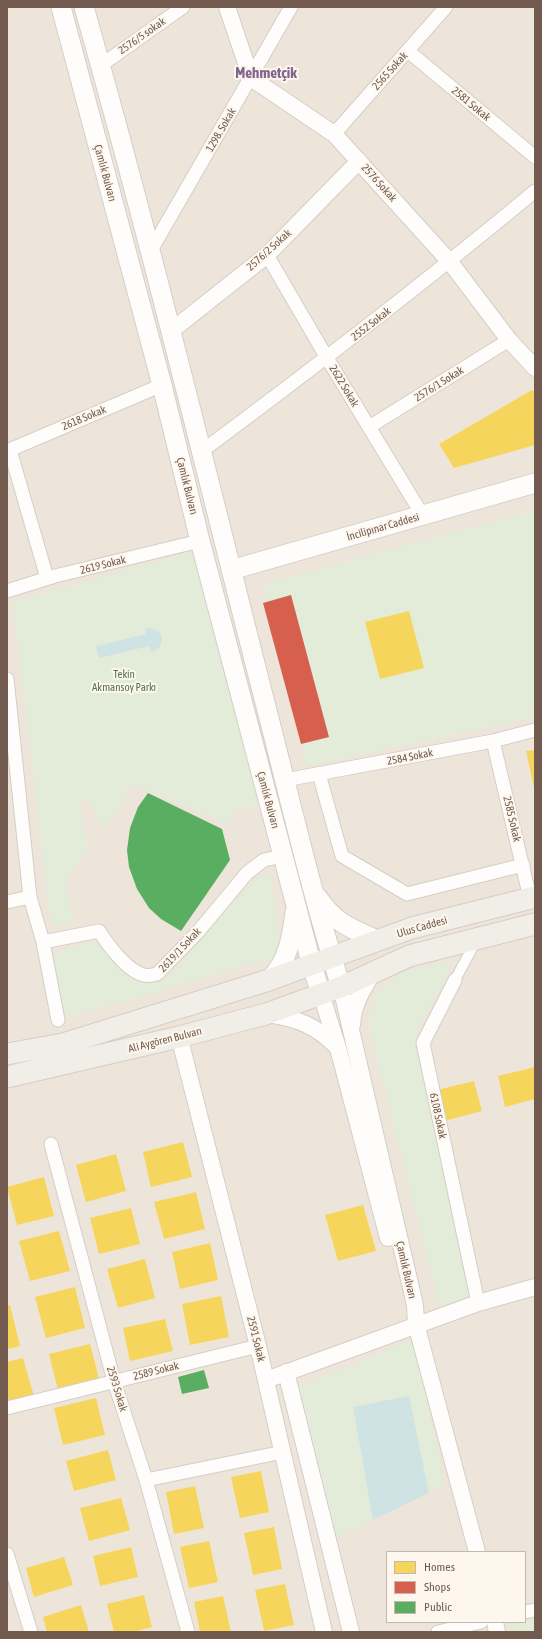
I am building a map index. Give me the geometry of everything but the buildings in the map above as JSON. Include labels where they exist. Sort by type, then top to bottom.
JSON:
[{"type":"main road","name":"Çamlık Bulvarı","points":[[61,7],[162,384],[200,541],[312,966],[321,994]]},
{"type":"main road","name":"Çamlık Bulvarı","points":[[84,7],[171,331],[285,780],[341,987]]},
{"type":"main road","name":"İncilipınar Caddesi","points":[[229,562],[251,564],[535,483]]},
{"type":"main road","points":[[315,894],[328,912],[344,926],[377,940]]},
{"type":"main road","name":"Ulus Caddesi","points":[[312,966],[377,940],[412,928],[533,897]]},
{"type":"main road","points":[[269,980],[282,966],[289,946],[294,924],[296,902]]},
{"type":"main road","points":[[321,994],[341,987],[409,956],[535,924]]},
{"type":"main road","points":[[7,1054],[63,1044],[312,966]]},
{"type":"main road","name":"Ali Aygören Bulvarı","points":[[7,1077],[179,1037],[266,1014],[321,994]]},
{"type":"street","name":"2576/5 sokak","points":[[100,66],[183,7]]},
{"type":"street","points":[[227,7],[251,78]]},
{"type":"street","name":"1298. Sokak","points":[[150,252],[291,7]]},
{"type":"street","name":"2565 Sokak","points":[[334,134],[446,7]]},
{"type":"street","name":"2581 Sokak","points":[[408,51],[535,157]]},
{"type":"street","name":"2576 Sokak","points":[[251,78],[334,134],[450,262],[509,340],[535,368]]},
{"type":"street","name":"2576/2 Sokak","points":[[171,331],[267,255],[359,161]]},
{"type":"street","name":"2552 Sokak","points":[[202,451],[327,358],[450,262],[535,191]]},
{"type":"street","name":"2622 Sokak","points":[[267,255],[327,358],[423,516]]},
{"type":"street","name":"2576/1 Sokak","points":[[369,427],[509,340]]},
{"type":"street","name":"2618 Sokak","points":[[9,451],[162,384]]},
{"type":"street","points":[[9,451],[47,578]]},
{"type":"street","points":[[200,541],[211,562],[216,567],[222,570],[229,562]]},
{"type":"street","name":"2619 Sokak","points":[[7,591],[47,578],[200,541]]},
{"type":"street","points":[[7,679],[30,897],[43,942],[58,1020]]},
{"type":"street","name":"2584 Sokak","points":[[285,780],[494,741],[535,730]]},
{"type":"street","name":"2585 Sokak","points":[[494,741],[523,865],[533,897]]},
{"type":"street","points":[[319,774],[342,856],[407,894],[523,865]]},
{"type":"street","name":"2619/1 Sokak","points":[[43,942],[99,931],[107,943],[127,965],[144,975],[157,974],[197,933],[247,873],[264,860],[283,856]]},
{"type":"street","points":[[7,902],[30,897]]},
{"type":"street","name":"6108 Sokak","points":[[477,938],[423,1043],[478,1303]]},
{"type":"street","points":[[352,1035],[353,1018],[357,1003],[364,986],[374,972]]},
{"type":"street","name":"Çamlık Bulvarı","points":[[341,987],[415,1306],[416,1324],[476,1551]]},
{"type":"street","points":[[321,994],[338,1048],[406,1305],[416,1324]]},
{"type":"street","points":[[266,1014],[285,1017],[305,1023],[330,1040],[338,1048]]},
{"type":"street","name":"2591 Sokak","points":[[182,1048],[258,1346],[324,1632]]},
{"type":"street","name":"2593 Sokak","points":[[51,1144],[114,1381],[146,1480],[188,1632]]},
{"type":"street","points":[[266,1380],[416,1324],[478,1303],[535,1287]]},
{"type":"street","name":"2589 Sokak","points":[[7,1408],[258,1346]]},
{"type":"street","points":[[286,1372],[351,1632]]},
{"type":"street","points":[[146,1480],[283,1452]]},
{"type":"street","points":[[7,1554],[31,1632]]},
{"type":"street","points":[[438,1632],[477,1623]]},
{"type":"shaded area","points":[[7,7],[535,7],[535,1632],[7,1632]]},
{"type":"shaded area","points":[[149,628],[157,630],[162,637],[161,645],[156,650],[151,652],[149,646],[99,658],[96,646],[146,634],[145,629]]},
{"type":"shaded area","points":[[409,1396],[429,1493],[373,1520],[353,1407]]},
{"type":"green space","points":[[532,511],[535,522],[535,717],[306,766],[264,584]]},
{"type":"green space","name":"Tekin Akmansoy Parkı","points":[[195,551],[262,805],[229,812],[232,825],[133,784],[103,831],[88,799],[78,801],[88,851],[65,881],[73,924],[51,926],[13,602]]},
{"type":"green space","points":[[264,871],[272,879],[281,955],[66,1018],[49,955],[94,940],[123,973],[147,982],[169,976],[224,913]]},
{"type":"green space","points":[[449,962],[449,973],[416,1029],[473,1295],[439,1306],[368,1023],[375,995],[403,971]]},
{"type":"green space","points":[[414,1339],[445,1485],[325,1542],[293,1390]]},
{"type":"green space","points":[[535,1616],[535,1632],[508,1632],[506,1623],[526,1623],[526,1618]]},
{"type":"district","name":"Mehmetçik","points":[[266,73]]}]
